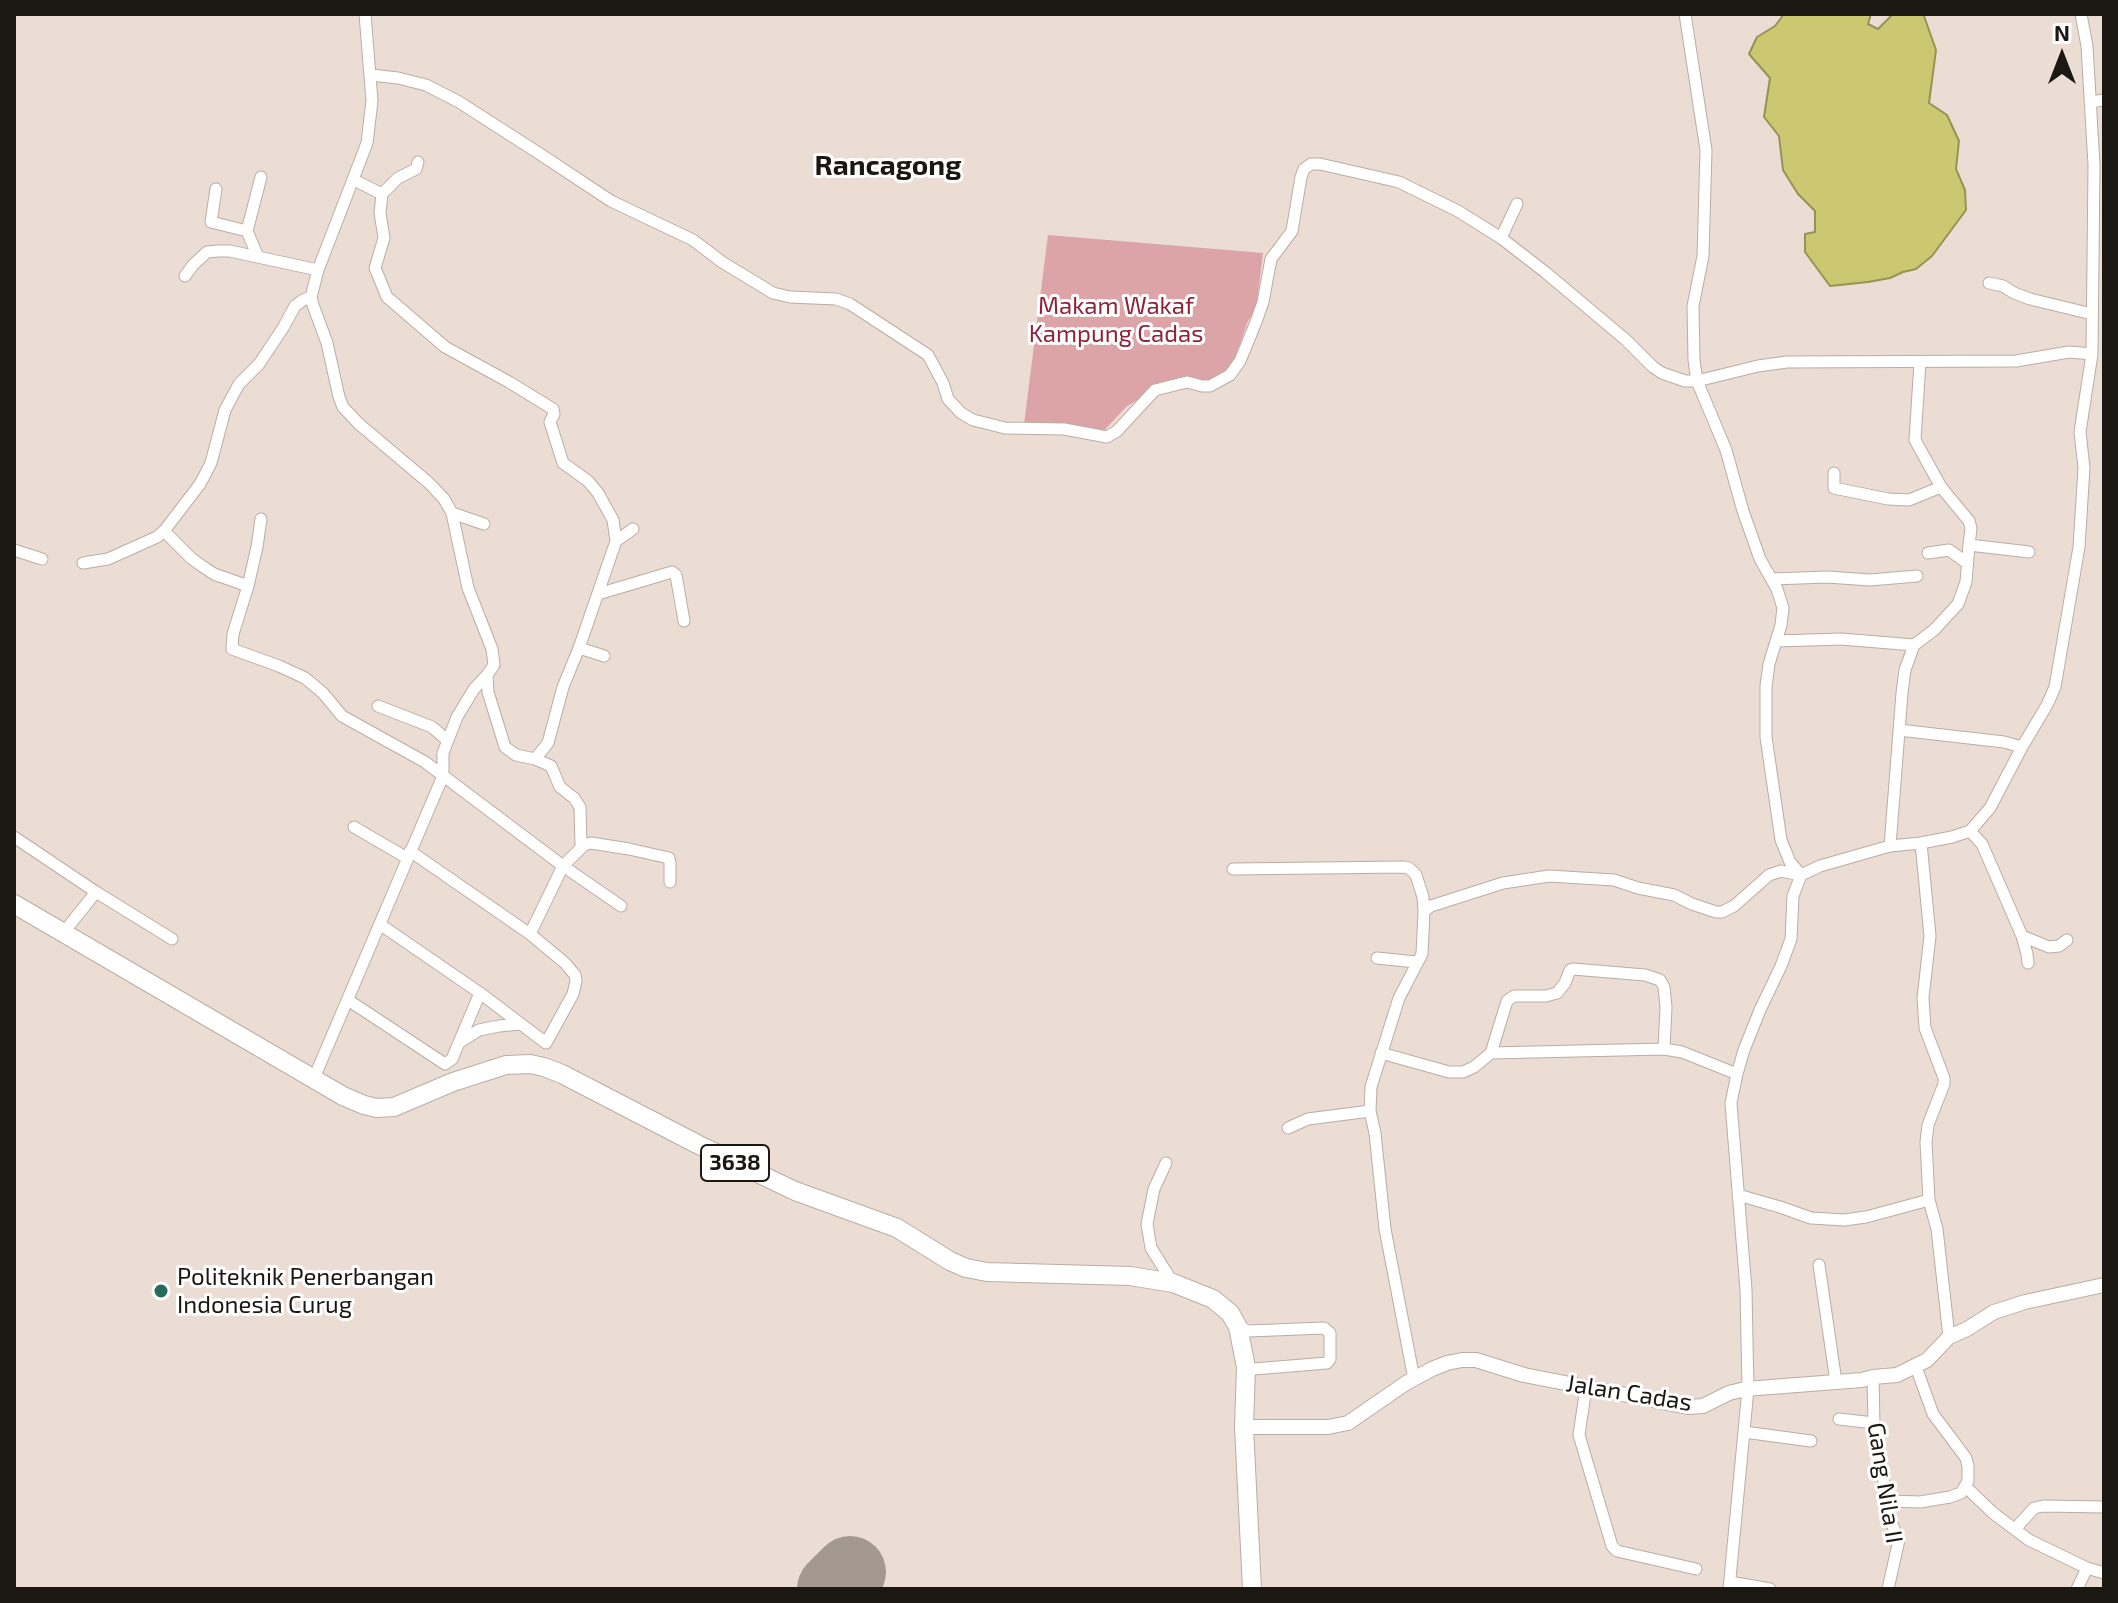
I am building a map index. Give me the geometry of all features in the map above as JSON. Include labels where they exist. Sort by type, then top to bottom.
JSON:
[{"type":"main road","name":"3638","points":[[14,904],[128,972],[369,1107],[384,1108],[406,1103],[453,1082],[506,1065],[544,1067],[795,1191],[897,1228],[966,1268],[987,1272],[1130,1276],[1173,1283],[1213,1299],[1230,1313],[1238,1327]]},
{"type":"main road","points":[[1238,1327],[1246,1367],[1244,1427],[1252,1589]]},
{"type":"street","points":[[314,1078],[443,776],[443,753],[447,740],[466,700],[494,665],[492,649],[468,588],[452,513],[429,483],[343,407],[332,360],[311,297],[318,270],[367,143],[372,101],[365,14]]},
{"type":"street","points":[[1685,14],[1706,150],[1703,256],[1693,306],[1697,381],[1726,450],[1760,559],[1777,589],[1783,608],[1767,675],[1766,737],[1781,840],[1790,862],[1801,875]]},
{"type":"street","points":[[1424,911],[1503,883],[1549,876],[1614,880],[1674,895],[1692,904],[1722,912],[1734,906],[1769,875],[1781,871],[1801,875],[1820,866],[1890,846],[1921,843],[1970,831],[1990,808],[2055,687],[2079,547],[2084,468],[2080,432],[2092,354],[2095,228],[2087,46],[2081,14]]},
{"type":"street","points":[[371,75],[426,85],[513,136],[611,201],[693,240],[773,293],[836,299],[850,304],[928,355],[948,399],[961,413],[973,420],[1005,428],[1064,429],[1107,437],[1117,431],[1155,390],[1187,382],[1210,386],[1230,375],[1240,361],[1256,322],[1271,259],[1292,231],[1301,177],[1304,169],[1311,164],[1399,182],[1458,211],[1501,238],[1626,340],[1653,367],[1675,378],[1697,381],[1787,362],[2016,361],[2069,352],[2092,354]]},
{"type":"street","points":[[2090,102],[2104,100]]},
{"type":"street","points":[[418,162],[416,169],[398,178],[382,194],[380,213],[384,238],[375,268],[387,297],[445,347],[553,409],[550,422],[563,463],[588,481],[613,520],[616,541],[563,687],[548,743],[535,759]]},
{"type":"street","points":[[258,257],[247,231],[261,177]]},
{"type":"street","points":[[354,180],[382,194]]},
{"type":"street","points":[[216,189],[211,222],[247,231]]},
{"type":"street","points":[[1501,238],[1517,204]]},
{"type":"street","points":[[185,276],[210,251],[230,251],[318,270]]},
{"type":"street","points":[[1989,283],[2030,299],[2092,314]]},
{"type":"street","points":[[83,563],[108,559],[164,531],[200,484],[211,463],[225,410],[239,384],[259,364],[295,306],[311,297]]},
{"type":"street","points":[[1890,846],[1905,670],[1914,645],[1934,630],[1958,604],[1966,582],[1971,528],[1969,521],[1941,487],[1915,440],[1920,362]]},
{"type":"street","points":[[1834,473],[1834,488],[1888,499],[1909,500],[1941,487]]},
{"type":"street","points":[[452,513],[484,524]]},
{"type":"street","points":[[261,519],[232,649],[305,678],[323,693],[342,716],[425,762],[621,906]]},
{"type":"street","points":[[616,541],[633,529]]},
{"type":"street","points":[[164,531],[191,558],[214,574],[248,586]]},
{"type":"street","points":[[1969,545],[2029,552]]},
{"type":"street","points":[[14,550],[42,559]]},
{"type":"street","points":[[1928,553],[1949,550],[1967,563]]},
{"type":"street","points":[[598,594],[672,572],[676,575],[684,621]]},
{"type":"street","points":[[1772,579],[1827,577],[1870,580],[1917,576]]},
{"type":"street","points":[[1777,641],[1841,639],[1914,645]]},
{"type":"street","points":[[579,648],[604,656]]},
{"type":"street","points":[[487,675],[488,692],[505,747],[516,755],[551,766],[560,787],[578,803],[581,846]]},
{"type":"street","points":[[378,706],[432,727],[447,740]]},
{"type":"street","points":[[1899,730],[2004,742],[2022,747]]},
{"type":"street","points":[[354,827],[408,855],[530,934],[572,970],[576,981],[573,994],[546,1048],[480,993],[381,925]]},
{"type":"street","points":[[1970,831],[1982,844],[2022,936],[2028,963]]},
{"type":"street","points":[[14,837],[172,939]]},
{"type":"street","points":[[530,934],[563,866],[581,846],[591,843],[669,858],[670,882]]},
{"type":"street","points":[[1921,843],[1930,936],[1923,998],[1925,1028],[1944,1078],[1928,1125],[1929,1200],[1942,1261],[1949,1337]]},
{"type":"street","points":[[1233,869],[1404,867],[1416,875],[1423,897],[1424,944],[1399,998],[1381,1053],[1371,1087],[1370,1111],[1385,1229],[1414,1379]]},
{"type":"street","points":[[1770,1589],[1730,1585],[1748,1389],[1746,1290],[1731,1103],[1737,1074],[1760,1010],[1791,939],[1793,896],[1801,875]]},
{"type":"street","points":[[64,932],[96,892]]},
{"type":"street","points":[[2022,936],[2049,947],[2059,946],[2067,940]]},
{"type":"street","points":[[1377,958],[1416,962]]},
{"type":"street","points":[[1381,1053],[1449,1072],[1463,1072],[1491,1053],[1507,1001],[1514,996],[1557,993],[1565,983],[1568,972],[1573,969],[1645,975],[1660,980],[1666,1007],[1664,1049]]},
{"type":"street","points":[[348,1000],[445,1064],[452,1059],[480,993]]},
{"type":"street","points":[[459,1042],[479,1030],[520,1024]]},
{"type":"street","points":[[1491,1053],[1664,1049],[1682,1052],[1737,1074]]},
{"type":"street","points":[[1288,1128],[1308,1119],[1370,1111]]},
{"type":"street","points":[[1166,1163],[1154,1189],[1147,1224],[1151,1248],[1173,1283]]},
{"type":"street","points":[[1738,1195],[1811,1218],[1833,1220],[1866,1217],[1929,1200]]},
{"type":"street","points":[[1819,1265],[1836,1382]]},
{"type":"street","name":"Jalan Cadas","points":[[1244,1427],[1328,1427],[1348,1423],[1414,1379],[1447,1363],[1476,1360],[1524,1375],[1688,1407],[1703,1406],[1729,1393],[1748,1389],[1897,1375],[1916,1367],[1949,1337],[1994,1312],[2104,1285]]},
{"type":"street","points":[[1238,1327],[1249,1331],[1324,1328],[1330,1333],[1330,1359],[1327,1363],[1246,1367]]},
{"type":"street","points":[[1888,1501],[1920,1502],[1950,1497],[1961,1493],[1966,1487],[1969,1474],[1966,1458],[1933,1414],[1916,1367]]},
{"type":"street","name":"Gang Nila II","points":[[1873,1377],[1874,1423],[1891,1522],[1899,1540],[1888,1589]]},
{"type":"street","points":[[1586,1387],[1579,1435],[1612,1546],[1622,1552],[1696,1569]]},
{"type":"street","points":[[1839,1419],[1874,1423]]},
{"type":"street","points":[[1744,1432],[1811,1441]]},
{"type":"street","points":[[1966,1487],[1993,1513],[2046,1550],[2104,1573]]},
{"type":"street","points":[[2015,1529],[2034,1508],[2104,1507]]},
{"type":"street","points":[[2077,1589],[2087,1568]]},
{"type":"green space","name":"Makam Wakaf Kampung Cadas","points":[[1048,235],[1263,253],[1256,309],[1248,321],[1233,364],[1224,377],[1208,382],[1164,383],[1126,407],[1099,436],[1024,424]]},
{"type":"shaded area","points":[[1784,14],[1871,14],[1868,24],[1878,29],[1893,14],[1924,16],[1936,50],[1929,103],[1947,115],[1959,141],[1956,169],[1965,190],[1966,210],[1932,256],[1916,269],[1890,278],[1830,286],[1805,252],[1805,234],[1815,232],[1815,211],[1798,194],[1783,170],[1779,136],[1764,117],[1770,78],[1749,54],[1757,37],[1775,26]]},
{"type":"runway","points":[[833,1589],[850,1572]]},
{"type":"place","name":"Politeknik Penerbangan Indonesia Curug","points":[[161,1291]]},
{"type":"district","name":"Rancagong","points":[[888,166]]}]
